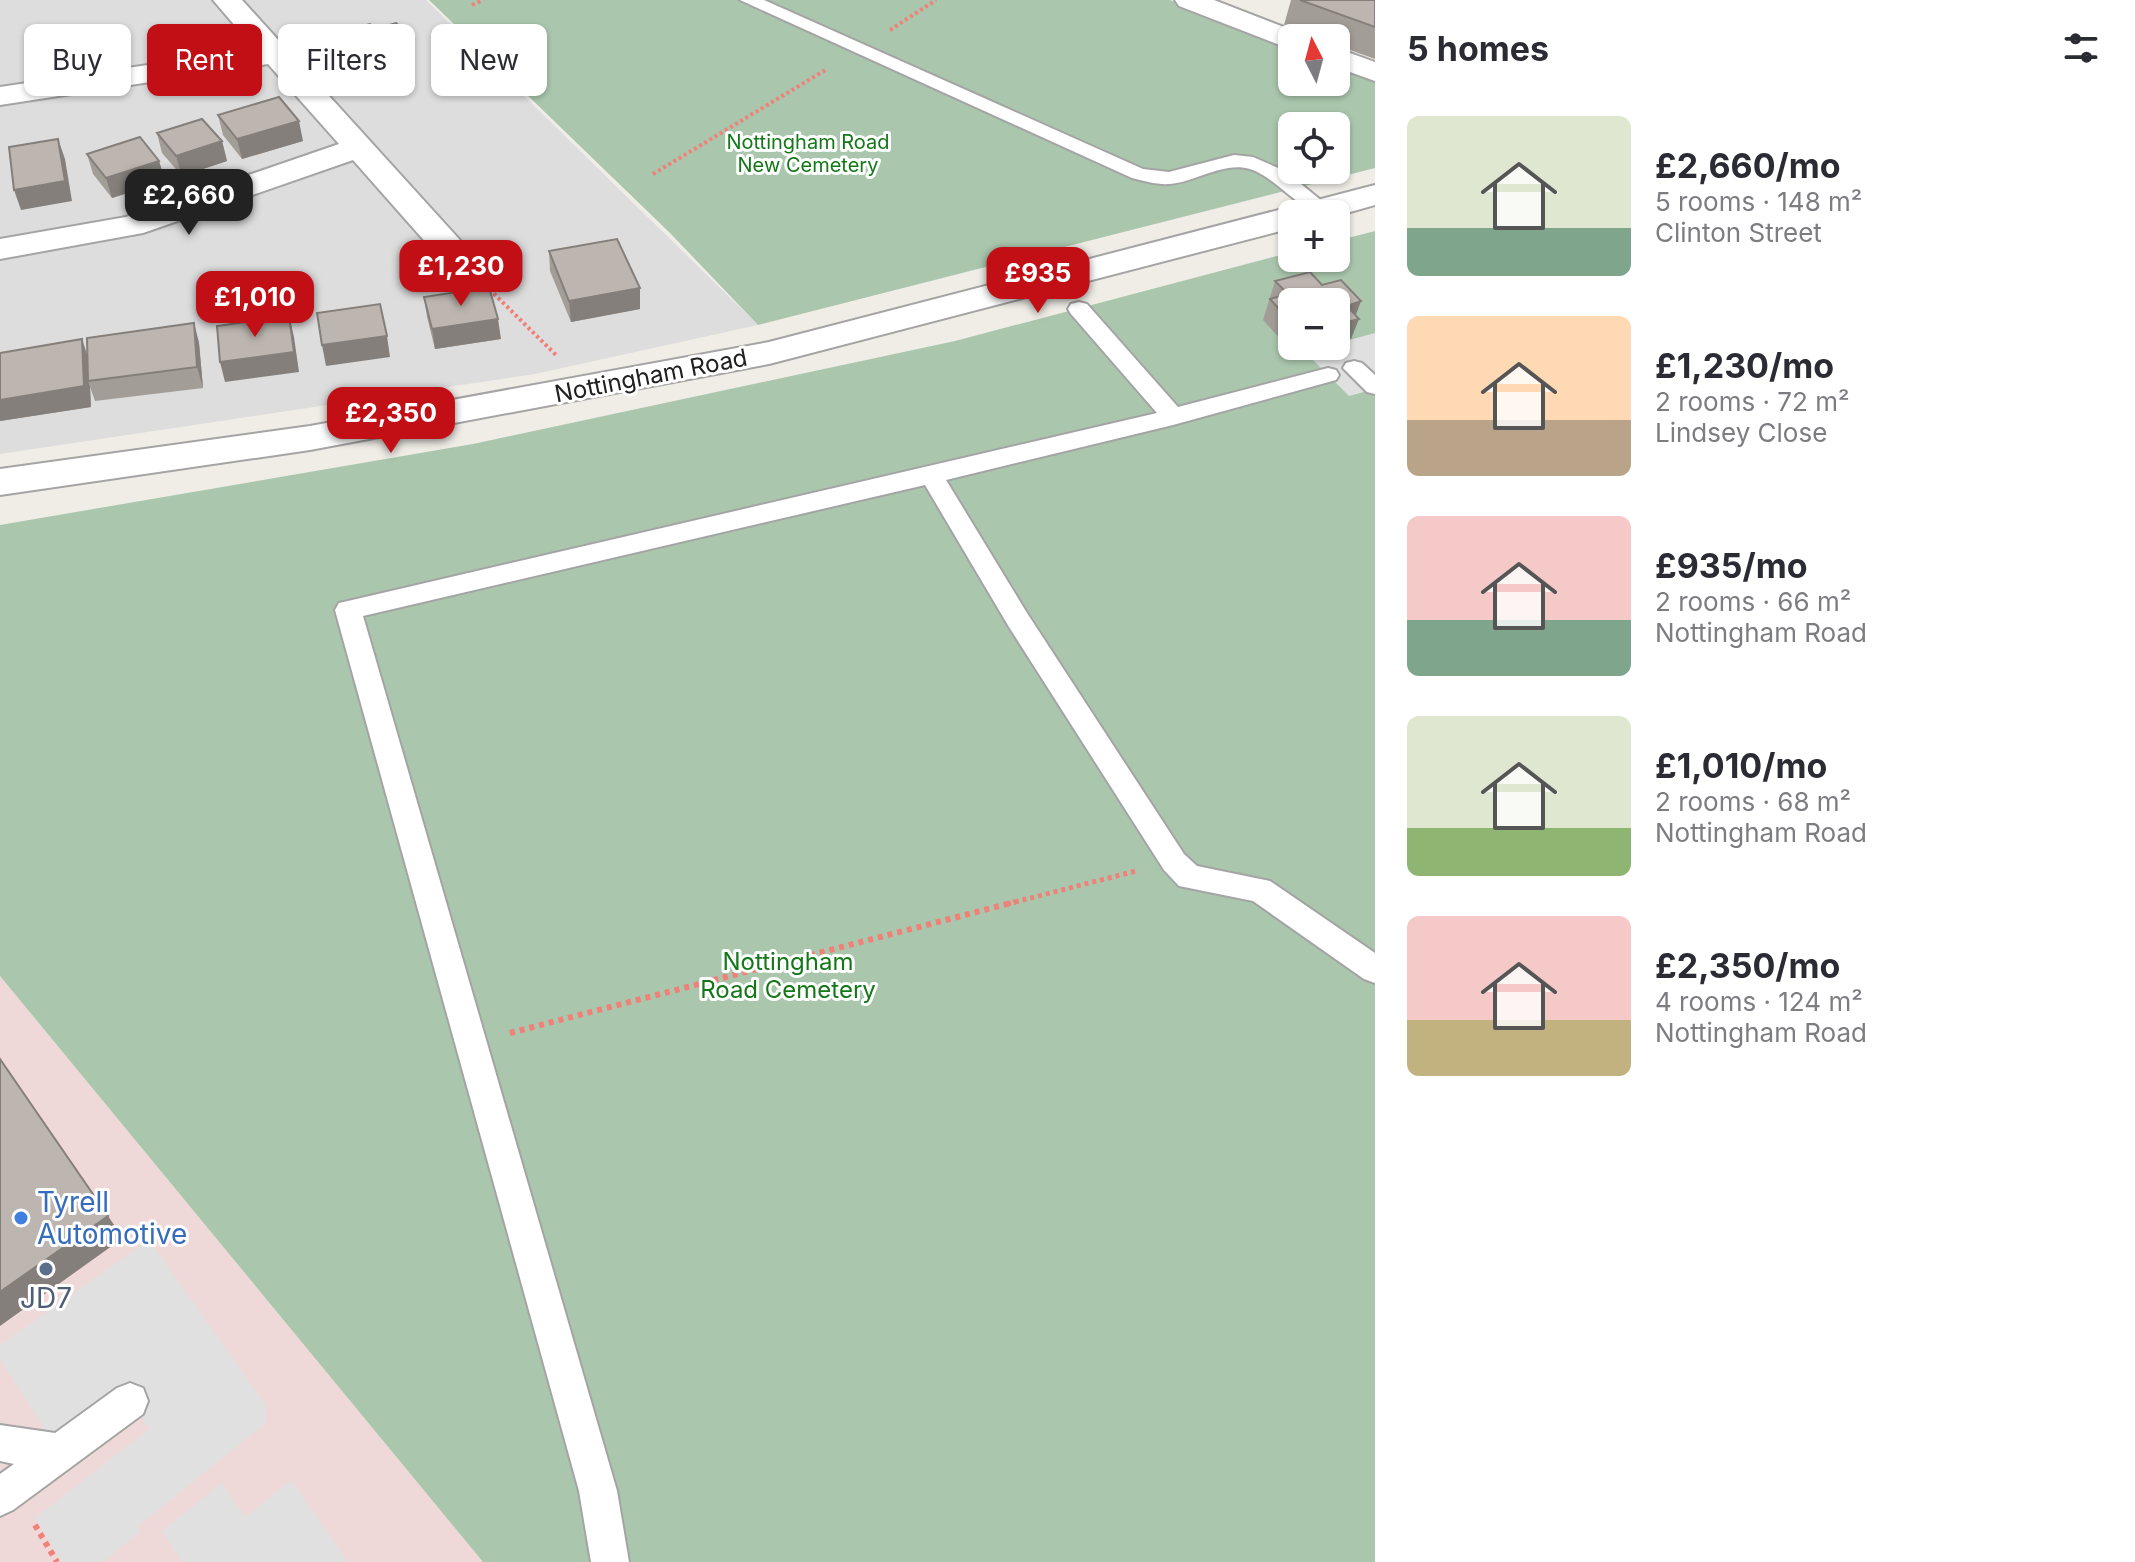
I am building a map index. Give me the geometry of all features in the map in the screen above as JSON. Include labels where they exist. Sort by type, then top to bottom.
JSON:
[{"type":"street","points":[[227,0],[456,256]]},
{"type":"street","points":[[1189,0],[1278,35]]},
{"type":"street","points":[[0,96],[276,54]]},
{"type":"street","points":[[1350,62],[1375,72]]},
{"type":"street","points":[[0,249],[132,226],[359,148]]},
{"type":"street","name":"Nottingham Road","points":[[1350,202],[1375,195]]},
{"type":"street","name":"Nottingham Road","points":[[0,482],[326,435],[769,353],[1278,221]]},
{"type":"lane","points":[[749,0],[1139,174],[1169,178],[1234,161],[1253,163],[1278,175],[1297,200]]},
{"type":"lane","points":[[1079,309],[1173,417]]},
{"type":"lane","points":[[1354,368],[1375,387]]},
{"type":"lane","points":[[610,1562],[598,1491],[348,610],[1173,417],[1328,375]]},
{"type":"lane","points":[[931,475],[1018,620],[1174,862],[1189,877],[1260,890],[1375,970]]},
{"type":"lane","points":[[0,1497],[130,1401]]},
{"type":"lane","points":[[0,1443],[62,1453]]},
{"type":"path","points":[[472,5],[483,0]]},
{"type":"path","points":[[653,174],[936,0]]},
{"type":"path","points":[[480,280],[564,363]]},
{"type":"path","points":[[471,1043],[1174,862]]},
{"type":"shaded area","points":[[0,0],[426,0],[451,24],[431,24],[431,96],[524,96],[758,325],[535,374],[0,454]]},
{"type":"shaded area","points":[[1375,333],[1375,389],[1349,396],[1313,360],[1350,360],[1350,340]]},
{"type":"shaded area","points":[[0,976],[483,1562],[0,1562]]},
{"type":"shaded area","points":[[149,1240],[266,1405],[266,1423],[137,1527],[140,1532],[103,1562],[62,1562],[35,1518],[149,1429],[130,1401],[52,1441],[0,1359],[0,1345]]},
{"type":"shaded area","points":[[291,1480],[348,1562],[182,1562],[162,1531],[222,1483],[245,1517]]},
{"type":"green space","name":"Nottingham Road New Cemetery","points":[[429,0],[1170,0],[1278,42],[1278,96],[1350,96],[1350,70],[1375,80],[1375,168],[1350,174],[1350,112],[1278,112],[1278,184],[1312,184],[758,325],[670,233],[528,96],[547,96],[547,24],[454,24]]},
{"type":"green space","name":"Nottingham Road Cemetery","points":[[1375,231],[1375,1562],[483,1562],[0,976],[0,525],[473,444],[955,341],[1278,256],[1278,272],[1350,272],[1350,237]]},
{"type":"building","points":[[1300,0],[1375,0],[1375,27]]},
{"type":"building","points":[[279,97],[299,121],[237,139],[218,115]]},
{"type":"building","points":[[202,119],[222,141],[176,156],[157,133]]},
{"type":"building","points":[[140,137],[159,161],[106,178],[87,154]]},
{"type":"building","points":[[58,139],[65,181],[14,190],[9,147]]},
{"type":"building","points":[[617,239],[640,288],[569,301],[549,251]]},
{"type":"building","points":[[1310,272],[1322,285],[1341,280],[1349,288],[1282,288],[1275,281]]},
{"type":"building","points":[[489,287],[498,319],[432,329],[424,297]]},
{"type":"building","points":[[1350,289],[1361,301],[1350,305]]},
{"type":"building","points":[[1278,297],[1278,308],[1270,299]]},
{"type":"building","points":[[380,304],[387,336],[322,345],[317,313]]},
{"type":"building","points":[[1350,309],[1359,319],[1350,321]]},
{"type":"building","points":[[289,316],[294,352],[220,362],[217,326]]},
{"type":"building","points":[[194,323],[197,367],[88,381],[87,338]]},
{"type":"building","points":[[82,339],[84,386],[0,400],[0,353]]},
{"type":"building","points":[[0,1059],[108,1216],[0,1292]]},
{"type":"place","name":"Tyrell Automotive","points":[[21,1218]]},
{"type":"place","name":"JD7","points":[[46,1269]]}]
